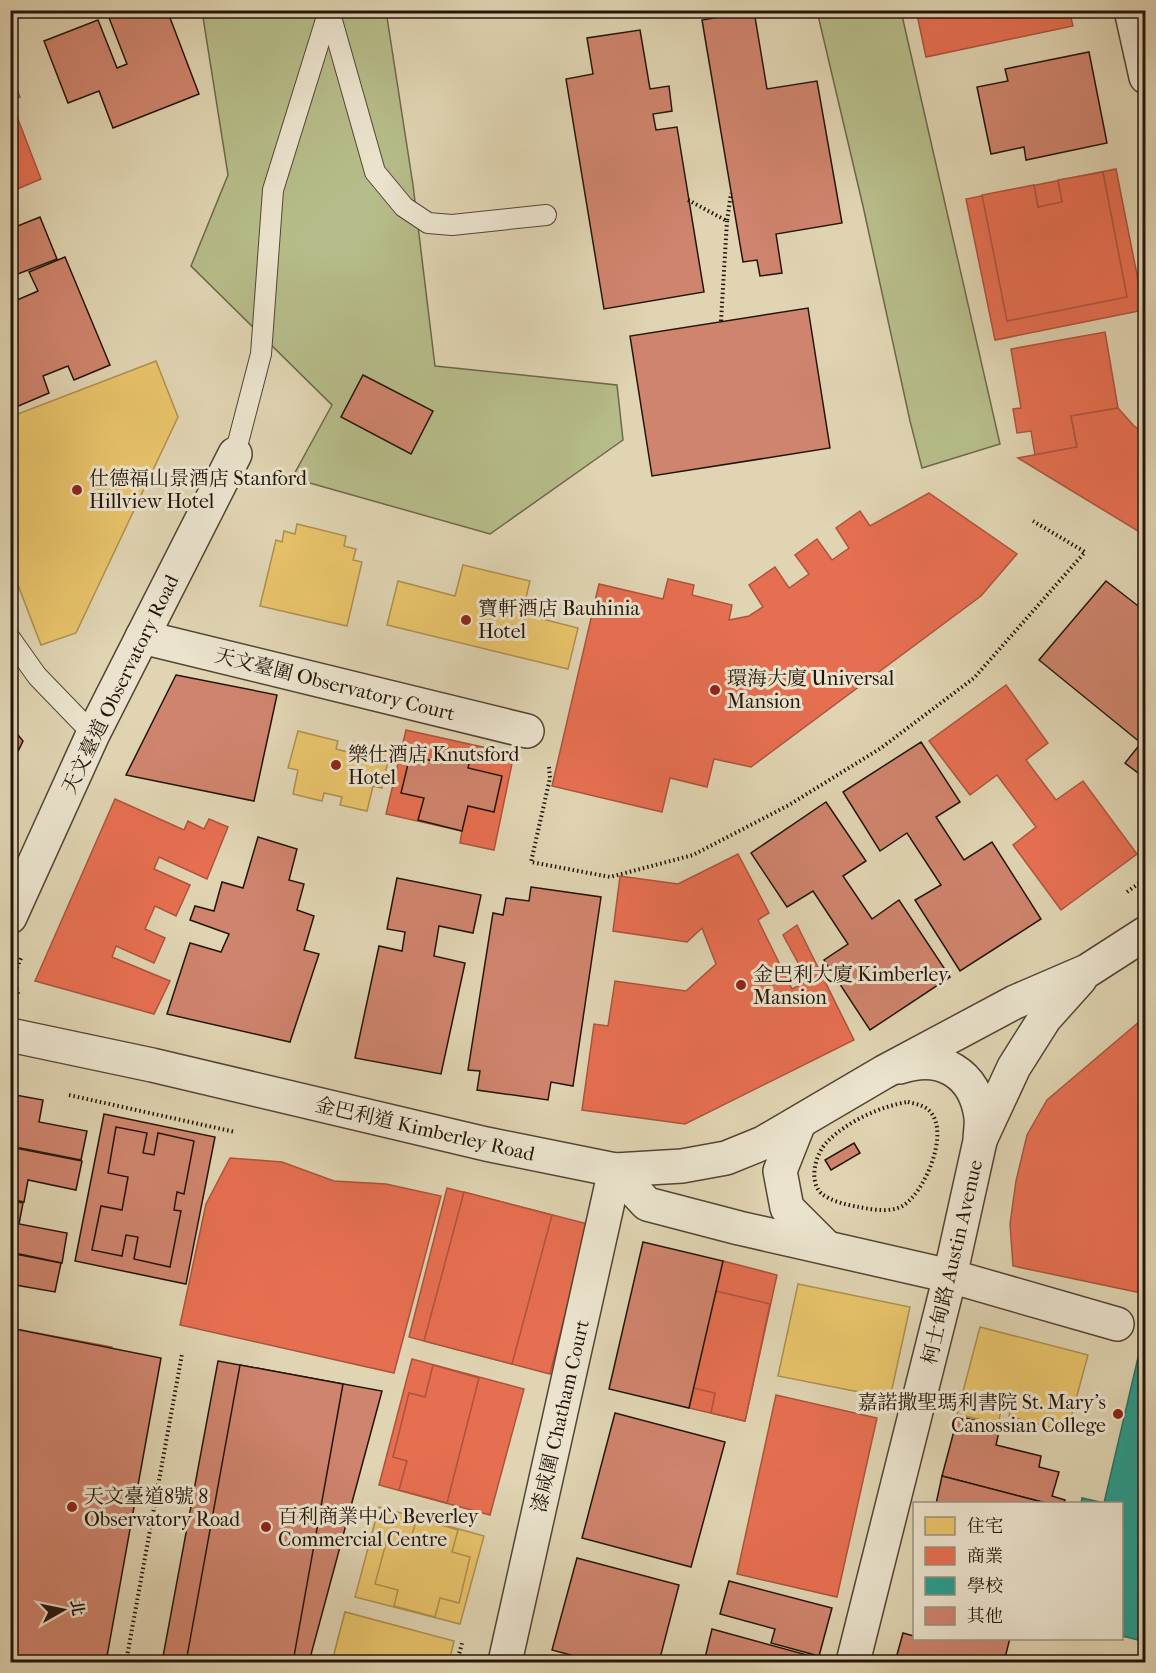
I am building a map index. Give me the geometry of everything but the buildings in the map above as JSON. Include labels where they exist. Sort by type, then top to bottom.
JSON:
[{"type":"street","points":[[1131,10],[1146,77]]},
{"type":"street","name":"天文臺道 Observatory Road","points":[[10,917],[93,734],[236,454]]},
{"type":"street","name":"天文臺圍 Observatory Court","points":[[142,637],[528,731]]},
{"type":"street","name":"柯士甸路 Austin Avenue","points":[[615,1170],[682,1166],[726,1158],[763,1143],[884,1072],[1015,1002],[1087,971],[1146,933]]},
{"type":"street","name":"柯士甸路 Austin Avenue","points":[[980,1141],[1014,1067],[1045,1018],[1087,971]]},
{"type":"street","name":"金巴利道 Kimberley Road","points":[[10,1035],[152,1065],[486,1144],[615,1170]]},
{"type":"street","name":"柯士甸路 Austin Avenue","points":[[853,1662],[950,1276],[980,1141],[981,1118],[976,1098],[965,1079],[950,1068],[934,1062],[913,1063],[884,1072]]},
{"type":"street","points":[[800,1123],[780,1172],[787,1208],[826,1247]]},
{"type":"street","points":[[615,1170],[647,1204],[739,1228],[950,1276],[1117,1324]]},
{"type":"street","name":"漆咸圍 Chatham Court","points":[[505,1662],[615,1170]]},
{"type":"lane","points":[[329,10],[375,172],[404,207],[428,223],[452,225],[546,214]]},
{"type":"lane","points":[[236,454],[261,354],[273,190],[329,10]]},
{"type":"lane","points":[[10,638],[37,676],[93,734]]},
{"type":"path","points":[[721,321],[727,221],[732,193]]},
{"type":"path","points":[[688,200],[727,221]]},
{"type":"path","points":[[547,756],[550,778],[531,862],[610,877],[693,855],[789,805],[881,748],[974,678],[1085,552],[1032,521]]},
{"type":"path","points":[[1126,894],[1146,878]]},
{"type":"path","points":[[22,955],[14,975],[18,994],[23,999]]},
{"type":"path","points":[[68,1095],[242,1134]]},
{"type":"path","points":[[908,1102],[920,1105],[932,1113],[938,1126],[938,1143],[930,1166],[917,1191],[904,1205],[890,1210],[872,1210],[836,1201],[820,1192],[815,1182],[815,1167],[821,1149],[828,1141],[876,1110],[908,1102]]},
{"type":"path","points":[[126,1662],[182,1354]]},
{"type":"path","points":[[457,1662],[463,1640]]},
{"type":"green space","points":[[202,11],[386,11],[413,185],[435,366],[617,385],[623,440],[490,534],[292,478],[332,405],[191,266],[228,175]]},
{"type":"green space","points":[[817,11],[901,11],[1000,444],[922,468]]},
{"type":"place","name":"仕德福山景酒店 Stanford Hillview Hotel","points":[[77,490]]},
{"type":"place","name":"寶軒酒店 Bauhinia Hotel","points":[[466,620]]},
{"type":"place","name":"環海大廈 Universal Mansion","points":[[715,690]]},
{"type":"place","name":"樂仕酒店 Knutsford Hotel","points":[[336,765]]},
{"type":"place","name":"金巴利大廈 Kimberley Mansion","points":[[741,985]]},
{"type":"place","name":"嘉諾撒聖瑪利書院 St. Mary's Canossian College","points":[[1118,1414]]},
{"type":"place","name":"天文臺道8號 8 Observatory Road","points":[[72,1507]]},
{"type":"place","name":"百利商業中心 Beverley Commercial Centre","points":[[266,1527]]}]
